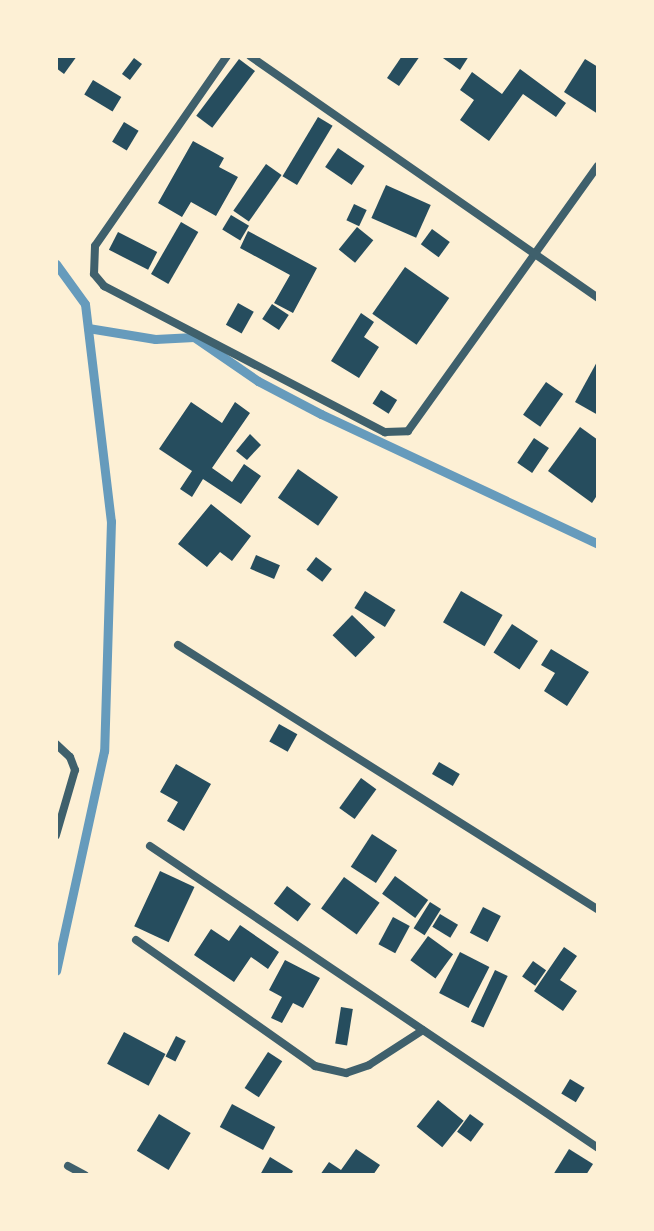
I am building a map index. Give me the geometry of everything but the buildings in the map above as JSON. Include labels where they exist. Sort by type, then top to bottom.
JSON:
[{"type":"street","points":[[227,56],[95,246],[94,274],[104,286],[394,434],[408,431],[598,166]]},
{"type":"street","points":[[250,56],[598,298]]},
{"type":"street","points":[[178,645],[598,909]]},
{"type":"street","points":[[56,744],[70,757],[75,770],[56,835]]},
{"type":"street","points":[[150,846],[598,1148]]},
{"type":"street","points":[[136,940],[315,1066],[346,1073],[369,1065],[423,1030]]},
{"type":"street","points":[[68,1166],[85,1175]]},
{"type":"waterway","points":[[56,264],[85,304],[111,521],[104,751],[56,971]]},
{"type":"waterway","points":[[88,328],[155,339],[194,337],[258,381],[321,414],[598,544]]}]
